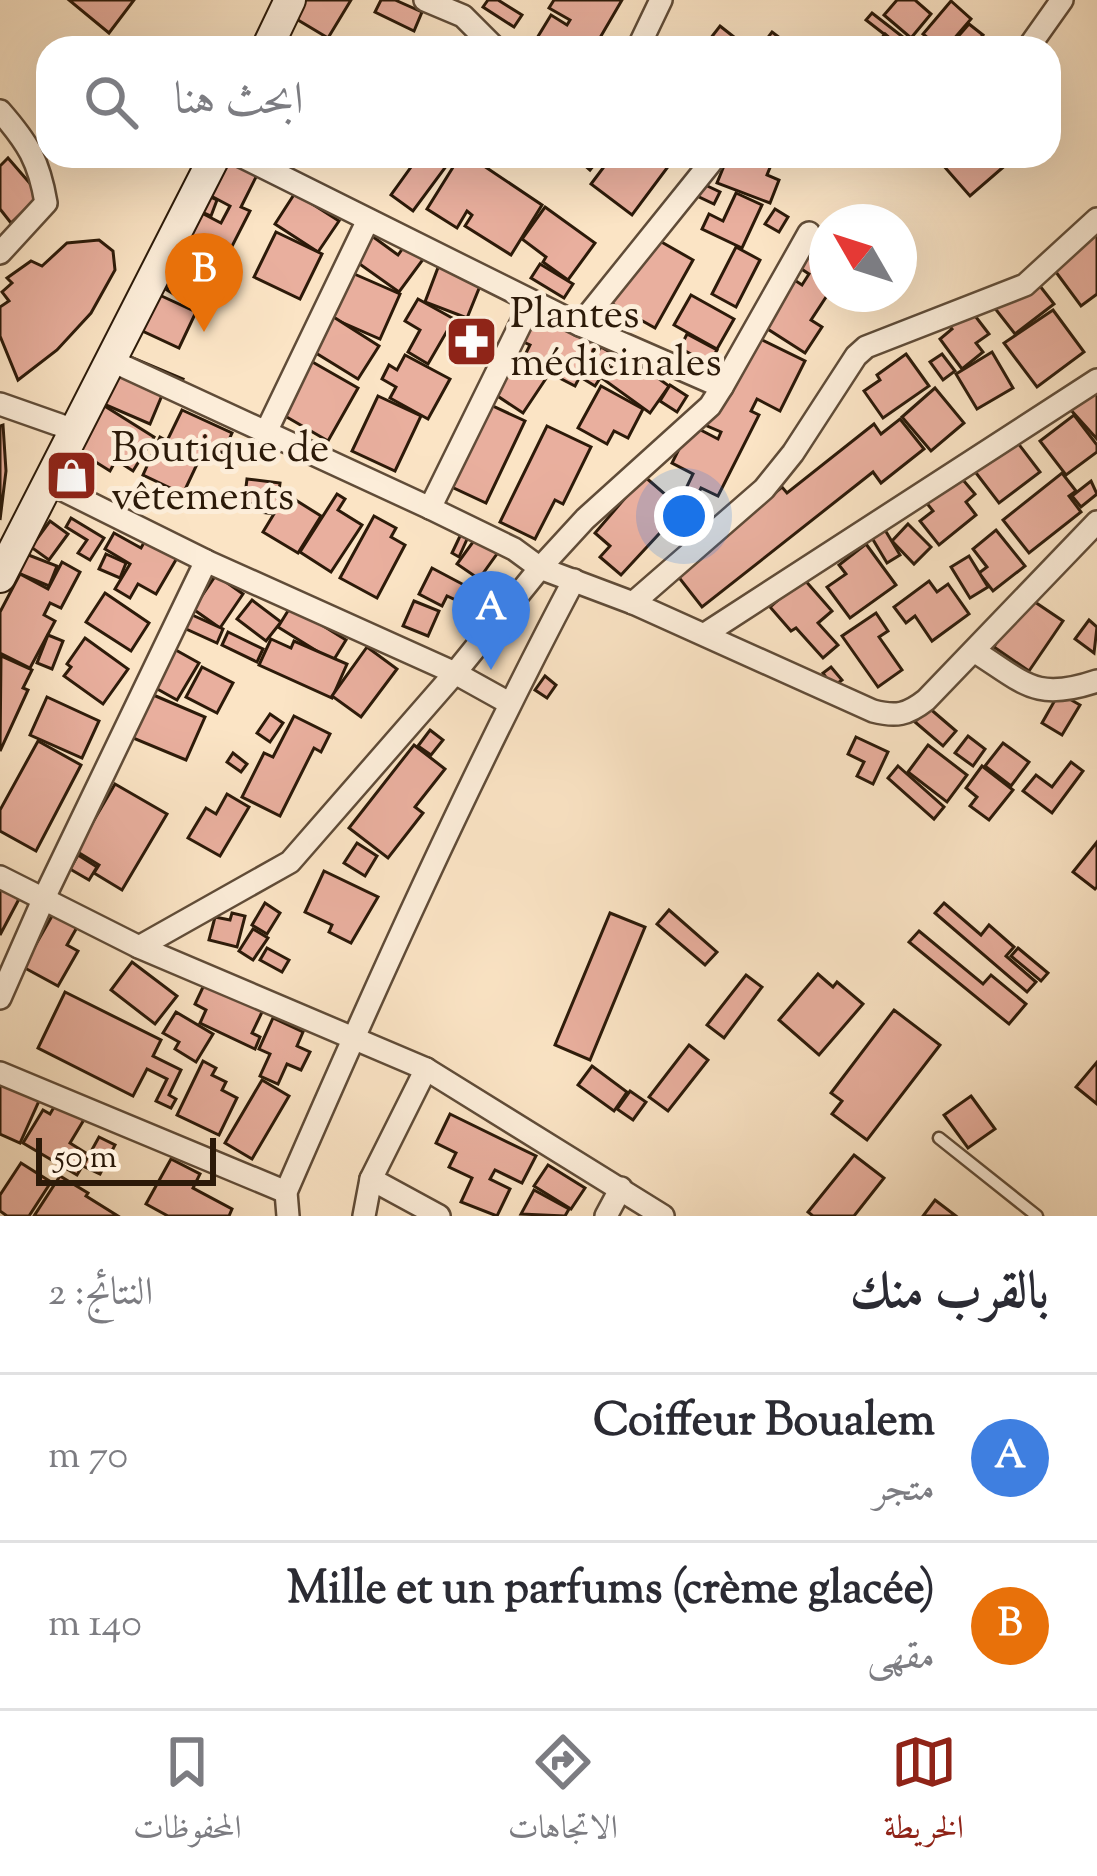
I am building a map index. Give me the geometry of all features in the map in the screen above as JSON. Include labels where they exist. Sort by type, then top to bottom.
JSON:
[{"type":"main road","points":[[273,36],[290,0]]},
{"type":"main road","points":[[0,577],[208,168]]},
{"type":"street","points":[[425,0],[466,8],[486,36]]},
{"type":"street","points":[[644,36],[661,0]]},
{"type":"street","points":[[1036,36],[1062,0]]},
{"type":"street","points":[[0,111],[29,144],[36,162]]},
{"type":"street","points":[[0,254],[46,203],[38,168]]},
{"type":"street","points":[[266,168],[531,303],[722,387]]},
{"type":"street","points":[[580,325],[706,168]]},
{"type":"street","points":[[633,603],[764,489],[866,347],[1025,285],[1097,219]]},
{"type":"street","points":[[265,434],[368,220]]},
{"type":"street","points":[[139,947],[290,862],[540,568],[585,519],[697,418],[722,387],[809,233]]},
{"type":"street","points":[[430,508],[531,303]]},
{"type":"street","points":[[110,360],[430,508],[514,549],[540,568],[633,603],[893,716],[909,713],[926,700],[1097,522]]},
{"type":"street","points":[[705,634],[1097,380]]},
{"type":"street","points":[[0,404],[74,430]]},
{"type":"street","points":[[47,482],[206,561],[455,673],[509,704]]},
{"type":"street","points":[[0,998],[206,561]]},
{"type":"street","points":[[288,1216],[286,1192],[354,1037],[509,704],[574,580]]},
{"type":"street","points":[[974,651],[1041,692],[1097,682]]},
{"type":"street","points":[[0,878],[139,947],[426,1069],[663,1216]]},
{"type":"street","points":[[364,1216],[371,1179],[426,1069]]},
{"type":"street","points":[[0,1072],[286,1192]]},
{"type":"street","points":[[371,1179],[439,1216]]},
{"type":"street","points":[[606,1216],[621,1188]]},
{"type":"lane","points":[[939,1138],[1037,1216]]},
{"type":"building","points":[[69,0],[134,0],[109,33]]},
{"type":"building","points":[[297,0],[351,0],[329,36],[288,14]]},
{"type":"building","points":[[381,0],[395,0],[422,12],[414,31],[375,12]]},
{"type":"building","points":[[488,0],[498,0],[522,15],[514,27],[483,7]]},
{"type":"building","points":[[554,0],[622,0],[601,36],[538,36],[551,15],[567,25],[570,20],[549,8]]},
{"type":"building","points":[[897,0],[915,0],[931,14],[913,36],[884,15]]},
{"type":"building","points":[[951,1],[971,19],[956,36],[923,34]]},
{"type":"building","points":[[872,13],[902,36],[887,36],[866,20]]},
{"type":"building","points":[[969,24],[983,35],[982,36],[958,36]]},
{"type":"building","points":[[720,26],[733,36],[712,36]]},
{"type":"building","points":[[8,158],[40,195],[11,223],[0,209],[0,166]]},
{"type":"building","points":[[214,168],[248,168],[258,173],[241,207],[250,211],[225,260],[180,237],[194,209],[221,223],[230,206],[198,189]]},
{"type":"building","points":[[410,168],[445,168],[413,211],[391,195]]},
{"type":"building","points":[[453,168],[487,168],[542,205],[511,255],[465,226],[472,215],[467,211],[457,228],[427,209]]},
{"type":"building","points":[[603,168],[667,168],[632,215],[591,184]]},
{"type":"building","points":[[723,168],[770,168],[767,175],[779,180],[770,203],[717,183]]},
{"type":"building","points":[[946,168],[1002,168],[970,196]]},
{"type":"building","points":[[701,183],[720,192],[714,204],[695,195]]},
{"type":"building","points":[[199,192],[217,200],[211,216],[193,208]]},
{"type":"building","points":[[295,193],[339,221],[318,252],[275,224]]},
{"type":"building","points":[[736,193],[762,205],[742,248],[702,229],[709,214],[723,221]]},
{"type":"building","points":[[545,207],[595,243],[568,280],[522,239]]},
{"type":"building","points":[[775,209],[788,217],[779,232],[765,224]]},
{"type":"building","points":[[1097,229],[1097,294],[1081,306],[1050,264]]},
{"type":"building","points":[[276,232],[322,254],[300,299],[254,277]]},
{"type":"building","points":[[372,236],[398,255],[408,241],[427,254],[399,292],[354,260]]},
{"type":"building","points":[[651,236],[693,260],[655,328],[602,298]]},
{"type":"building","points":[[99,240],[113,251],[115,270],[91,313],[57,350],[18,380],[0,336],[0,307],[9,301],[2,292],[12,283],[7,278],[31,261],[42,266],[67,243]]},
{"type":"building","points":[[809,241],[809,274],[794,264]]},
{"type":"building","points":[[193,245],[225,264],[198,309],[167,290]]},
{"type":"building","points":[[736,247],[760,260],[736,307],[712,294]]},
{"type":"building","points":[[540,264],[573,284],[564,298],[531,278]]},
{"type":"building","points":[[439,265],[482,281],[467,318],[425,302]]},
{"type":"building","points":[[1029,272],[1054,304],[1015,334],[990,302]]},
{"type":"building","points":[[352,273],[400,294],[380,339],[332,318]]},
{"type":"building","points":[[809,274],[809,312],[816,312],[811,320],[822,327],[805,353],[763,326],[793,279],[802,285]]},
{"type":"building","points":[[153,292],[196,312],[179,348],[136,328]]},
{"type":"building","points":[[691,295],[734,319],[717,349],[674,325]]},
{"type":"building","points":[[418,299],[454,319],[428,364],[408,352],[420,330],[405,321]]},
{"type":"building","points":[[969,308],[989,334],[976,343],[983,352],[962,369],[940,339],[952,329],[948,324]]},
{"type":"building","points":[[1053,310],[1084,352],[1037,387],[1004,343]]},
{"type":"building","points":[[549,315],[599,340],[575,386],[523,359],[530,345],[517,339],[528,318],[543,326]]},
{"type":"building","points":[[332,316],[379,346],[358,379],[311,350]]},
{"type":"building","points":[[687,334],[717,350],[709,364],[680,348]]},
{"type":"building","points":[[756,337],[805,361],[780,411],[757,399],[751,411],[759,415],[718,496],[701,488],[691,509],[679,503],[693,474],[672,463],[691,425],[718,439],[721,432],[705,425]]},
{"type":"building","points":[[601,347],[615,355],[595,386],[582,378]]},
{"type":"building","points":[[505,349],[547,377],[523,413],[481,385]]},
{"type":"building","points":[[622,352],[669,386],[650,413],[603,379]]},
{"type":"building","points":[[992,352],[1013,388],[977,409],[956,374]]},
{"type":"building","points":[[121,353],[183,379],[174,398],[163,393],[150,424],[99,402]]},
{"type":"building","points":[[906,354],[929,386],[883,418],[864,391]]},
{"type":"building","points":[[942,354],[955,371],[943,380],[930,362]]},
{"type":"building","points":[[405,355],[450,379],[428,419],[390,398],[396,387],[382,379],[389,365],[397,370]]},
{"type":"building","points":[[309,360],[358,388],[328,441],[285,416],[294,399],[288,396]]},
{"type":"building","points":[[1097,384],[1097,439],[1070,409]]},
{"type":"building","points":[[670,385],[687,396],[677,412],[660,401]]},
{"type":"building","points":[[601,386],[643,409],[628,438],[614,431],[607,444],[578,428]]},
{"type":"building","points":[[935,388],[964,423],[931,451],[902,417]]},
{"type":"building","points":[[378,396],[421,416],[395,471],[352,451]]},
{"type":"building","points":[[480,400],[525,421],[486,503],[441,482]]},
{"type":"building","points":[[103,405],[154,437],[133,471],[116,460],[110,471],[75,449]]},
{"type":"building","points":[[182,410],[232,433],[223,453],[206,445],[183,494],[143,475],[160,437],[167,441]]},
{"type":"building","points":[[1074,415],[1097,445],[1097,452],[1066,475],[1040,441]]},
{"type":"building","points":[[900,419],[924,449],[881,483],[873,472],[702,607],[677,575],[782,487],[787,493],[874,424],[881,434]]},
{"type":"building","points":[[0,426],[6,471],[0,520]]},
{"type":"building","points":[[547,426],[591,447],[563,504],[555,500],[535,539],[500,522]]},
{"type":"building","points":[[1014,438],[1040,472],[999,503],[973,469]]},
{"type":"building","points":[[1062,473],[1076,491],[1069,496],[1081,512],[1029,553],[1003,520]]},
{"type":"building","points":[[958,474],[975,494],[966,502],[976,515],[939,545],[920,521],[933,511],[925,501]]},
{"type":"building","points":[[644,476],[682,509],[621,575],[600,557],[610,546],[595,533]]},
{"type":"building","points":[[247,479],[280,483],[276,514],[259,512],[260,505],[244,503]]},
{"type":"building","points":[[1091,481],[1097,494],[1081,507],[1072,496]]},
{"type":"building","points":[[286,494],[321,516],[298,553],[263,532]]},
{"type":"building","points":[[337,494],[345,499],[338,510],[362,525],[331,572],[300,552]]},
{"type":"building","points":[[374,516],[396,528],[391,537],[405,545],[377,598],[340,578]]},
{"type":"building","points":[[71,518],[104,538],[90,560],[78,553],[87,540],[66,527]]},
{"type":"building","points":[[50,521],[68,534],[49,560],[31,547]]},
{"type":"building","points":[[908,524],[931,547],[914,564],[892,541]]},
{"type":"building","points":[[885,530],[900,555],[887,563],[872,538]]},
{"type":"building","points":[[996,530],[1025,566],[993,591],[979,573],[987,567],[973,549]]},
{"type":"building","points":[[114,533],[141,548],[146,539],[177,558],[156,594],[138,584],[130,598],[115,589],[130,564],[105,549]]},
{"type":"building","points":[[461,534],[468,537],[459,557],[452,553]]},
{"type":"building","points":[[478,535],[499,551],[479,579],[457,564]]},
{"type":"building","points":[[866,544],[896,585],[850,618],[827,587],[846,574],[839,565]]},
{"type":"building","points":[[26,554],[57,566],[49,586],[18,573]]},
{"type":"building","points":[[106,554],[126,563],[120,578],[99,569]]},
{"type":"building","points":[[969,556],[988,587],[970,598],[951,567]]},
{"type":"building","points":[[62,562],[80,572],[61,608],[50,603],[44,615],[55,621],[30,668],[0,653],[0,612],[20,574],[48,589]]},
{"type":"building","points":[[432,568],[466,586],[458,601],[447,596],[442,606],[419,594]]},
{"type":"building","points":[[216,575],[243,594],[220,628],[193,609]]},
{"type":"building","points":[[803,578],[832,611],[818,623],[838,645],[823,658],[770,607]]},
{"type":"building","points":[[929,581],[937,592],[948,584],[969,614],[932,641],[915,616],[906,623],[894,607]]},
{"type":"building","points":[[105,593],[149,623],[131,651],[86,622]]},
{"type":"building","points":[[1023,594],[1063,621],[1029,671],[994,647]]},
{"type":"building","points":[[252,600],[281,622],[266,641],[237,619]]},
{"type":"building","points":[[414,601],[439,611],[428,636],[403,626]]},
{"type":"building","points":[[291,606],[346,640],[333,661],[278,627]]},
{"type":"building","points":[[876,613],[888,631],[879,637],[902,670],[878,687],[842,636]]},
{"type":"building","points":[[190,614],[223,629],[217,643],[184,628]]},
{"type":"building","points":[[1089,620],[1097,627],[1094,653],[1075,639]]},
{"type":"building","points":[[228,632],[263,649],[257,662],[222,645]]},
{"type":"building","points":[[48,635],[63,641],[52,669],[37,663]]},
{"type":"building","points":[[85,638],[128,669],[103,704],[64,676]]},
{"type":"building","points":[[271,639],[291,648],[294,641],[347,664],[332,698],[259,665]]},
{"type":"building","points":[[367,647],[397,669],[361,717],[332,696]]},
{"type":"building","points":[[174,649],[199,663],[177,700],[152,686]]},
{"type":"building","points":[[1,656],[32,670],[23,688],[28,690],[0,751]]},
{"type":"building","points":[[202,667],[233,683],[217,713],[186,697]]},
{"type":"building","points":[[831,667],[842,680],[833,687],[823,673]]},
{"type":"building","points":[[545,676],[556,685],[547,698],[535,690]]},
{"type":"building","points":[[1059,693],[1080,705],[1062,735],[1042,723]]},
{"type":"building","points":[[151,694],[205,717],[186,760],[133,738]]},
{"type":"building","points":[[47,697],[99,721],[82,758],[30,735]]},
{"type":"building","points":[[928,707],[956,731],[943,746],[915,722]]},
{"type":"building","points":[[270,714],[283,723],[270,742],[257,733]]},
{"type":"building","points":[[294,716],[330,734],[321,752],[314,748],[280,816],[242,797],[264,753],[273,757]]},
{"type":"building","points":[[430,730],[443,740],[431,755],[418,746]]},
{"type":"building","points":[[968,736],[985,749],[973,766],[955,753]]},
{"type":"building","points":[[856,737],[888,752],[873,784],[857,776],[864,762],[848,754]]},
{"type":"building","points":[[38,741],[81,765],[36,851],[0,831],[0,810]]},
{"type":"building","points":[[1003,743],[1029,762],[1011,786],[985,766]]},
{"type":"building","points":[[414,745],[445,769],[415,807],[423,813],[388,858],[349,828]]},
{"type":"building","points":[[928,745],[967,775],[947,802],[908,772]]},
{"type":"building","points":[[233,753],[247,764],[241,772],[227,762]]},
{"type":"building","points":[[1071,762],[1083,771],[1052,813],[1023,791],[1036,775],[1052,787]]},
{"type":"building","points":[[898,766],[944,807],[934,819],[888,778]]},
{"type":"building","points":[[982,766],[1013,790],[989,820],[970,806],[977,797],[966,788]]},
{"type":"building","points":[[115,784],[167,814],[122,890],[94,873],[99,865],[76,851]]},
{"type":"building","points":[[227,794],[249,807],[220,856],[188,838],[206,808],[216,814]]},
{"type":"building","points":[[1097,842],[1097,887],[1095,889],[1073,872]]},
{"type":"building","points":[[357,843],[377,856],[365,876],[344,863]]},
{"type":"building","points":[[78,855],[97,867],[89,880],[70,869]]},
{"type":"building","points":[[324,871],[378,897],[351,943],[329,932],[332,925],[305,912]]},
{"type":"building","points":[[0,888],[19,899],[0,935]]},
{"type":"building","points":[[265,903],[280,913],[267,934],[252,925]]},
{"type":"building","points":[[944,903],[981,935],[989,925],[1014,947],[1006,956],[1036,982],[1027,992],[935,913]]},
{"type":"building","points":[[56,909],[80,922],[67,945],[78,951],[58,986],[23,967]]},
{"type":"building","points":[[669,910],[717,952],[705,965],[657,924]]},
{"type":"building","points":[[232,913],[245,916],[237,947],[209,940],[215,917],[230,920]]},
{"type":"building","points":[[610,913],[645,927],[590,1060],[555,1045]]},
{"type":"building","points":[[253,929],[268,938],[253,960],[239,951]]},
{"type":"building","points":[[919,931],[983,984],[991,975],[1026,1004],[1009,1024],[909,942]]},
{"type":"building","points":[[267,948],[289,960],[282,972],[260,960]]},
{"type":"building","points":[[1018,948],[1048,973],[1041,981],[1011,956]]},
{"type":"building","points":[[132,962],[177,996],[155,1024],[111,990]]},
{"type":"building","points":[[818,974],[833,987],[837,982],[863,1004],[819,1055],[779,1020]]},
{"type":"building","points":[[746,975],[762,987],[724,1038],[707,1025]]},
{"type":"building","points":[[204,985],[264,1008],[252,1033],[260,1037],[255,1049],[200,1023],[206,1010],[195,1004]]},
{"type":"building","points":[[65,992],[161,1040],[153,1056],[181,1070],[169,1095],[176,1099],[171,1108],[156,1101],[167,1079],[147,1069],[133,1096],[38,1048]]},
{"type":"building","points":[[894,1010],[940,1045],[867,1140],[832,1114],[842,1101],[831,1093]]},
{"type":"building","points":[[176,1012],[213,1034],[196,1062],[175,1049],[179,1042],[163,1033]]},
{"type":"building","points":[[273,1018],[303,1032],[297,1046],[310,1052],[301,1070],[287,1064],[278,1084],[260,1076],[270,1054],[259,1049]]},
{"type":"building","points":[[689,1045],[708,1060],[668,1111],[649,1097]]},
{"type":"building","points":[[203,1061],[216,1068],[212,1075],[226,1082],[222,1090],[237,1098],[219,1135],[177,1115]]},
{"type":"building","points":[[1097,1062],[1097,1104],[1076,1087]]},
{"type":"building","points":[[592,1066],[627,1092],[614,1111],[578,1085]]},
{"type":"building","points":[[0,1076],[43,1092],[20,1143],[0,1134]]},
{"type":"building","points":[[262,1080],[289,1096],[252,1159],[225,1143]]},
{"type":"building","points":[[630,1091],[646,1102],[633,1120],[617,1109]]},
{"type":"building","points":[[971,1096],[995,1129],[968,1148],[944,1115]]},
{"type":"building","points":[[57,1102],[85,1118],[70,1143],[89,1155],[77,1175],[23,1143],[43,1110],[50,1114]]},
{"type":"building","points":[[450,1114],[536,1156],[522,1183],[495,1170],[490,1179],[510,1189],[497,1216],[461,1202],[472,1178],[449,1167],[456,1153],[436,1143]]},
{"type":"building","points":[[99,1137],[115,1145],[100,1174],[83,1166]]},
{"type":"building","points":[[854,1155],[884,1178],[854,1216],[813,1216],[808,1212]]},
{"type":"building","points":[[171,1159],[200,1174],[193,1188],[232,1209],[229,1216],[168,1216],[146,1204]]},
{"type":"building","points":[[21,1163],[51,1182],[29,1216],[7,1216],[0,1211],[0,1195]]},
{"type":"building","points":[[548,1165],[585,1188],[571,1209],[534,1186]]},
{"type":"building","points":[[60,1176],[88,1193],[118,1216],[34,1216]]},
{"type":"building","points":[[534,1190],[569,1209],[565,1216],[521,1214]]},
{"type":"building","points":[[935,1200],[956,1216],[923,1216]]},
{"type":"place","name":"Mille et un parfums (crème glacée)","points":[[204,332]]},
{"type":"place","name":"Plantes médicinales","points":[[471,341]]},
{"type":"place","name":"Boutique de vêtements","points":[[72,475]]},
{"type":"place","name":"Coiffeur Boualem","points":[[491,670]]}]
